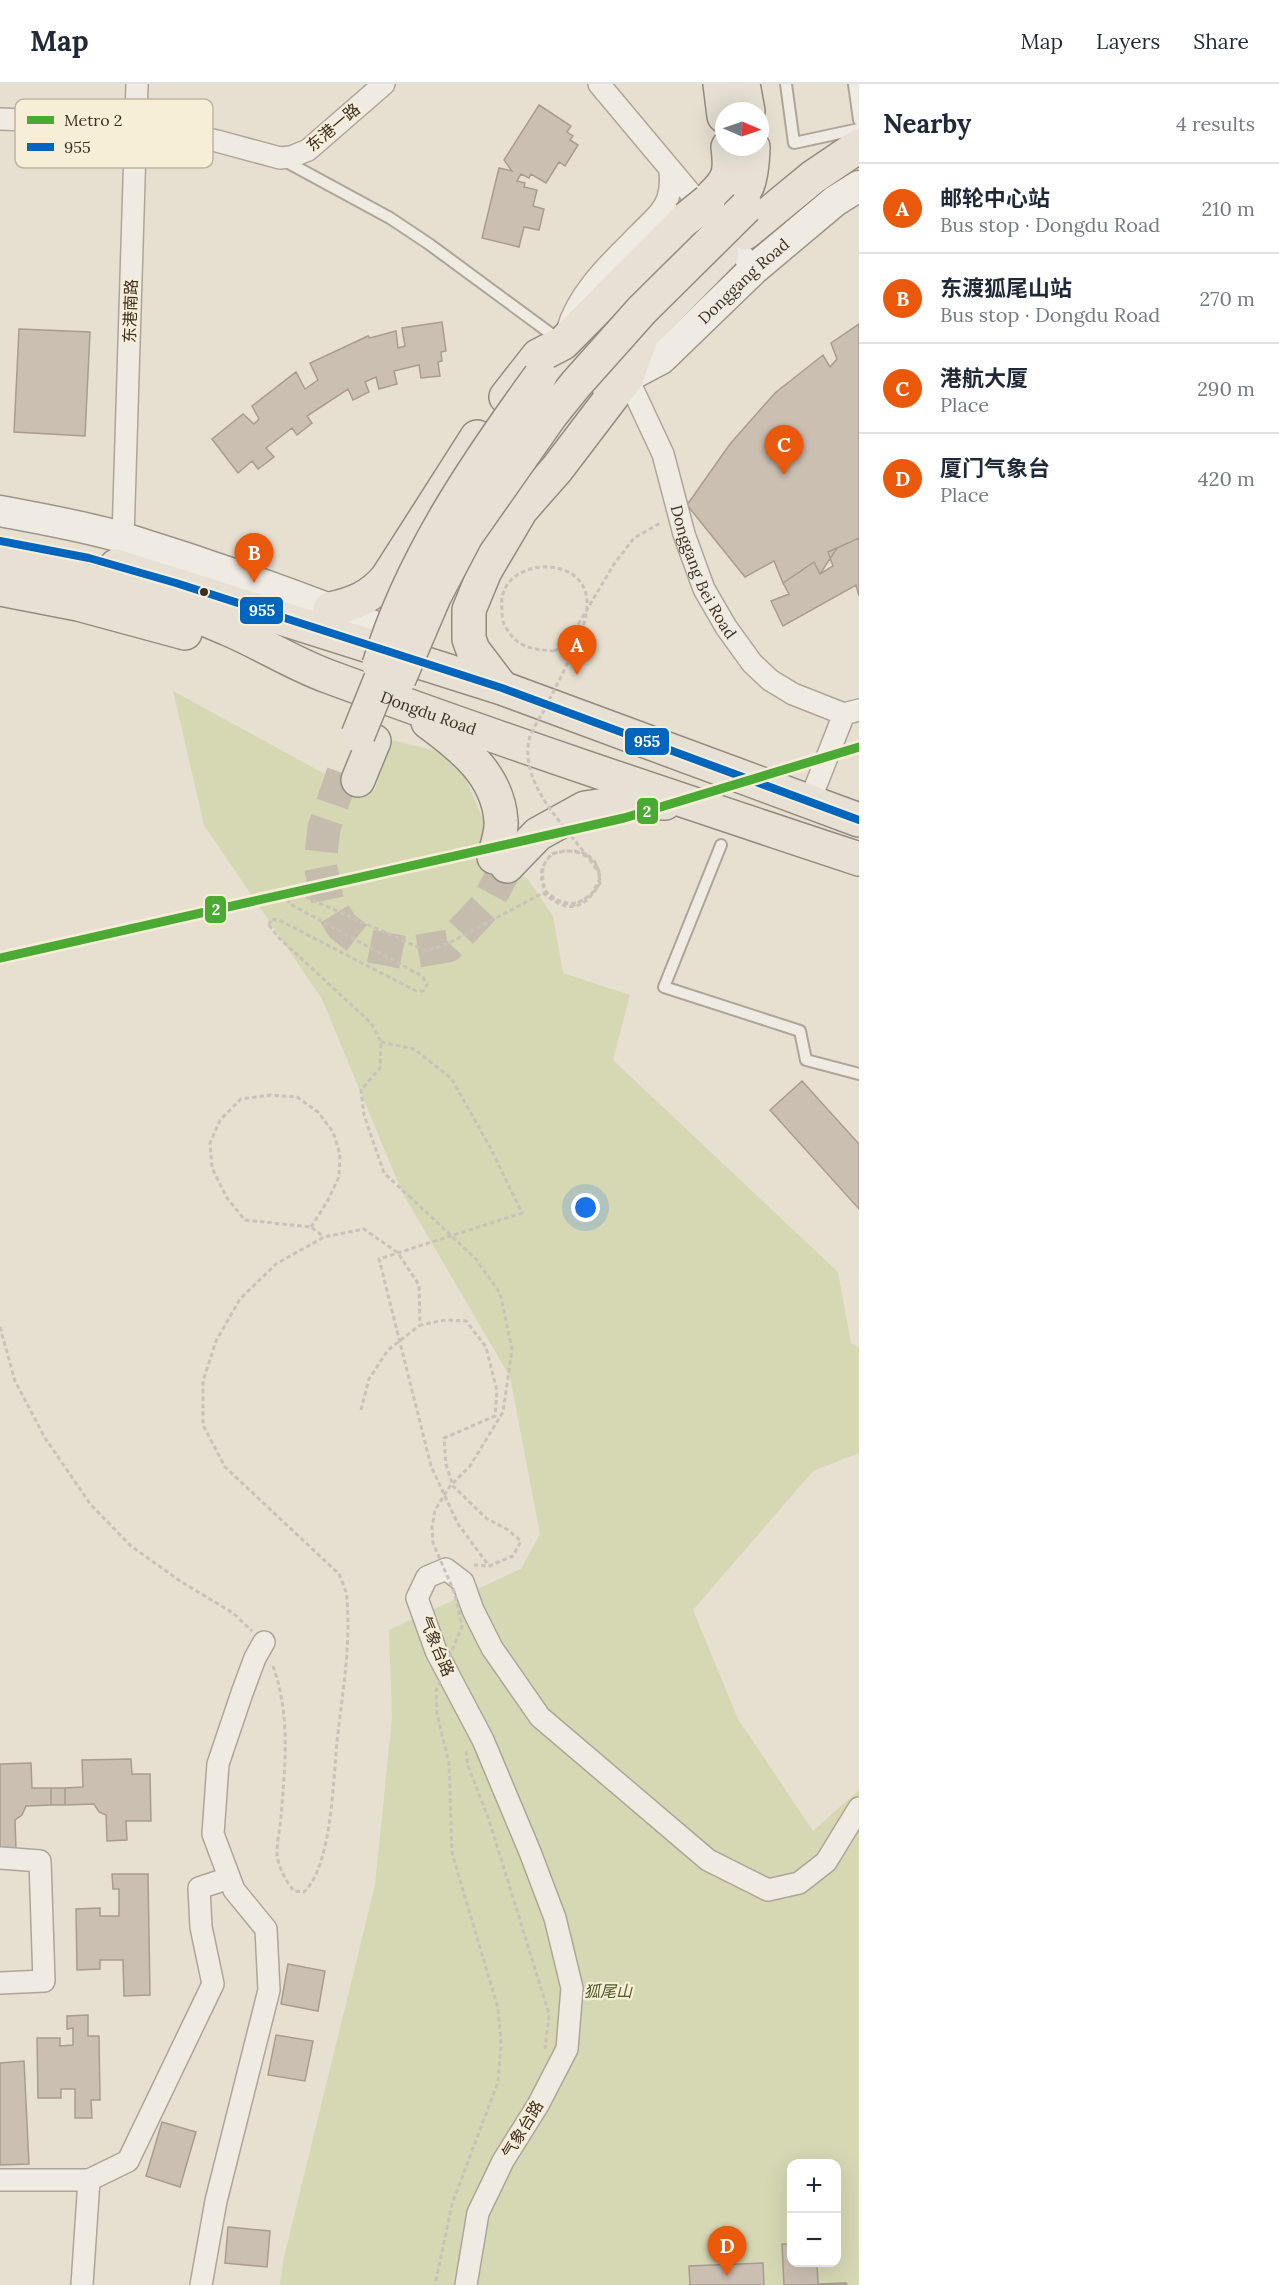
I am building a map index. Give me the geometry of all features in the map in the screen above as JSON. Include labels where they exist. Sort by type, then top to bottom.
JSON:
[{"type":"main road","points":[[720,84],[722,102]]},
{"type":"main road","points":[[743,84],[746,102]]},
{"type":"main road","points":[[330,609],[363,600],[377,590],[387,578],[482,429],[538,356],[563,343],[820,149],[859,129]]},
{"type":"main road","points":[[350,776],[366,738],[401,628],[422,588],[519,439],[594,345],[705,232],[722,221],[813,177],[859,146]]},
{"type":"main road","points":[[502,688],[480,662],[469,639],[469,610],[485,571],[521,510],[557,469],[627,377],[642,335],[722,221],[724,184],[730,172],[729,156]]},
{"type":"main road","points":[[402,692],[434,597],[466,536],[551,415],[576,384],[742,197],[749,185],[753,156]]},
{"type":"main road","name":"Donggang Road","points":[[627,377],[661,359],[754,269],[835,201],[859,186]]},
{"type":"main road","points":[[366,738],[385,646],[420,564],[459,494],[491,444],[563,343]]},
{"type":"main road","points":[[377,590],[408,579],[423,570],[433,558],[493,461],[550,380],[563,343]]},
{"type":"main road","points":[[366,738],[402,692],[495,515],[535,459],[579,404],[627,377]]},
{"type":"main road","points":[[1,550],[55,521],[123,538],[330,609],[430,649],[502,688]]},
{"type":"main road","points":[[1,550],[89,558],[430,649]]},
{"type":"main road","name":"Dongdu Road","points":[[1,550],[78,604],[316,672],[402,692],[688,803],[859,858]]},
{"type":"main road","points":[[433,558],[430,567],[434,575],[454,583],[466,584],[476,581],[485,571]]},
{"type":"main road","points":[[176,583],[502,688],[859,820]]},
{"type":"main road","points":[[402,692],[462,748],[491,782],[502,821],[501,862],[538,834],[585,808],[626,802],[688,803]]},
{"type":"street","name":"东港南路","points":[[137,84],[137,99]]},
{"type":"street","name":"东港一路","points":[[280,158],[308,150],[384,84]]},
{"type":"street","points":[[599,84],[754,269]]},
{"type":"street","points":[[0,118],[15,119]]},
{"type":"street","points":[[213,140],[280,158]]},
{"type":"street","name":"东港南路","points":[[123,538],[135,168]]},
{"type":"street","points":[[563,343],[570,319],[579,301],[668,200],[671,185],[670,170]]},
{"type":"street","name":"Donggang Bei Road","points":[[627,377],[663,454],[684,534],[704,589],[726,627],[752,663],[770,680],[793,693],[852,712],[809,803]]},
{"type":"street","name":"气象台路","points":[[454,1575],[446,1569],[427,1577],[417,1598],[436,1651],[483,1740],[530,1852],[555,1918],[572,1988],[567,2049],[538,2105],[503,2161],[478,2213],[466,2285]]},
{"type":"street","points":[[454,1575],[463,1582],[473,1610],[492,1648],[540,1717],[708,1860],[768,1890],[799,1883],[826,1862],[859,1808]]},
{"type":"street","points":[[201,2285],[216,2202],[269,1990],[266,1929],[234,1890],[213,1834],[219,1764],[242,1693],[255,1658],[264,1642]]},
{"type":"street","points":[[0,1858],[40,1861],[44,1981],[0,1983]]},
{"type":"street","points":[[0,2180],[89,2180],[128,2161],[213,1984],[201,1927],[199,1888],[229,1878]]},
{"type":"street","points":[[82,2285],[89,2180]]},
{"type":"lane","points":[[786,84],[794,142],[859,129]]},
{"type":"lane","points":[[854,84],[859,120]]},
{"type":"lane","points":[[280,158],[390,218],[563,343]]},
{"type":"lane","points":[[721,845],[664,987],[800,1031],[806,1060],[859,1074]]},
{"type":"path","points":[[435,2285],[452,2204],[498,2082],[501,2045],[498,2008],[452,1853],[449,1763],[437,1714],[436,1691],[462,1626],[455,1594],[433,1543],[432,1527],[435,1510],[450,1486],[471,1466],[504,1412],[512,1349],[501,1293],[475,1258],[384,1173],[364,1115],[361,1090],[380,1068],[381,1042],[371,1023],[278,937],[269,925],[271,919],[279,920],[416,991],[423,991],[427,985],[422,976],[290,904],[286,897],[290,892],[299,894],[427,951],[449,943],[543,893],[554,902],[571,907],[590,899],[595,891],[600,883],[598,873],[596,864],[589,858],[583,853],[575,851],[567,850],[559,852],[551,854],[546,861],[542,868],[542,884],[547,891],[552,899],[568,905],[576,903],[584,901],[591,894],[597,888],[598,879],[599,871],[594,861],[585,856],[577,851],[567,852],[558,852],[551,857],[545,861],[544,867],[542,873],[543,882],[544,891],[551,896],[557,900],[566,903],[575,905],[583,900],[591,895],[596,886],[601,877],[595,867],[590,857],[546,805],[528,764],[529,739],[584,628],[587,602],[583,586],[571,573],[556,567],[538,566],[520,572],[507,583],[501,601],[503,623],[512,638],[530,649],[554,651],[566,645],[614,564],[634,538],[679,513]]},
{"type":"path","points":[[381,1042],[414,1049],[451,1078],[491,1149],[522,1214],[379,1259],[431,1466],[458,1524],[489,1566]]},
{"type":"path","points":[[311,1227],[339,1177],[340,1154],[333,1132],[318,1112],[297,1097],[270,1095],[242,1099],[220,1120],[210,1143],[212,1168],[227,1198],[245,1220],[311,1227],[324,1237]]},
{"type":"path","points":[[0,1327],[15,1381],[45,1438],[91,1505],[131,1546],[180,1581],[233,1613],[264,1642],[279,1684],[285,1717],[285,1756],[277,1855],[288,1884],[294,1892],[304,1892],[310,1886],[320,1861],[332,1809],[348,1645],[347,1597],[339,1574],[225,1467],[203,1425],[203,1381],[216,1341],[240,1299],[276,1264],[324,1237],[364,1229],[398,1253],[419,1285],[420,1325]]},
{"type":"path","points":[[361,1410],[369,1379],[388,1350],[420,1325],[446,1320],[466,1321],[486,1347],[497,1391],[495,1416],[444,1438],[446,1464],[453,1486],[486,1518],[508,1530],[521,1541],[513,1556],[489,1566],[468,1565],[454,1575]]},
{"type":"path","points":[[464,1743],[468,1766],[489,1820],[549,2014],[545,2050]]},
{"type":"green space","name":"狐尾山","points":[[173,691],[323,773],[374,791],[393,740],[436,751],[465,777],[484,822],[481,858],[528,879],[553,916],[563,973],[630,995],[613,1060],[838,1272],[851,1343],[859,1348],[859,1453],[813,1471],[693,1610],[738,1719],[813,1831],[859,1790],[859,2285],[280,2285],[284,2257],[375,1885],[392,1718],[389,1630],[521,1569],[540,1534],[510,1377],[402,1192],[322,999],[204,825]]},
{"type":"building","points":[[539,105],[571,126],[567,132],[573,136],[570,140],[578,145],[565,166],[559,162],[546,183],[531,174],[529,178],[521,174],[517,181],[525,183],[524,187],[537,190],[533,206],[544,209],[539,230],[524,227],[519,247],[482,238],[499,168],[512,171],[504,160]]},
{"type":"building","points":[[442,322],[446,351],[441,352],[442,361],[438,362],[440,376],[421,378],[419,365],[394,371],[397,384],[379,389],[376,377],[365,382],[369,392],[353,400],[348,389],[307,416],[312,423],[297,435],[292,428],[266,448],[274,457],[258,469],[252,461],[238,473],[212,439],[243,414],[254,424],[259,419],[252,406],[296,372],[305,389],[318,380],[310,363],[368,336],[370,338],[396,331],[398,348],[405,346],[402,328]]},
{"type":"building","points":[[859,324],[859,538],[837,548],[820,574],[814,562],[783,583],[774,561],[745,577],[687,505],[730,444],[775,393],[823,355],[830,367],[837,359],[831,343]]},
{"type":"building","points":[[19,329],[90,332],[85,436],[14,432]]},
{"type":"building","points":[[859,538],[859,596],[856,585],[783,626],[771,601],[789,594],[783,583],[814,562],[820,574],[833,566],[828,552]]},
{"type":"building","points":[[802,1081],[859,1144],[859,1209],[770,1110]]},
{"type":"building","points":[[131,1759],[132,1774],[150,1774],[151,1821],[126,1821],[127,1840],[107,1841],[106,1815],[99,1812],[94,1804],[65,1805],[65,1788],[83,1787],[82,1760]]},
{"type":"building","points":[[31,1763],[32,1788],[51,1788],[51,1805],[26,1806],[22,1815],[15,1820],[16,1849],[0,1849],[0,1764]]},
{"type":"building","points":[[51,1788],[65,1788],[65,1805],[51,1805]]},
{"type":"building","points":[[112,1874],[148,1874],[150,1995],[124,1996],[123,1960],[100,1960],[100,1969],[77,1970],[76,1909],[100,1908],[100,1916],[119,1916],[119,1889],[113,1889]]},
{"type":"building","points":[[288,1964],[325,1971],[318,2011],[281,2004]]},
{"type":"building","points":[[88,2015],[88,2036],[99,2036],[100,2100],[91,2100],[92,2118],[75,2118],[75,2089],[61,2089],[61,2098],[38,2098],[37,2038],[60,2038],[60,2046],[73,2045],[73,2028],[67,2029],[67,2016]]},
{"type":"building","points":[[276,2035],[313,2041],[305,2081],[268,2075]]},
{"type":"building","points":[[24,2061],[29,2164],[0,2165],[0,2063]]},
{"type":"building","points":[[162,2122],[196,2132],[180,2187],[146,2176]]},
{"type":"building","points":[[228,2227],[270,2231],[267,2267],[225,2263]]},
{"type":"building","points":[[782,2244],[787,2244],[787,2267],[817,2267],[818,2284],[846,2283],[847,2285],[784,2285]]},
{"type":"building","points":[[763,2263],[764,2285],[690,2285],[689,2266]]},
{"type":"tunnel","points":[[343,773],[324,828],[320,864],[328,903],[342,926],[366,945],[406,953],[448,946],[485,907],[507,866]]},
{"type":"metro line","name":"2","points":[[0,958],[624,818],[859,747]]},
{"type":"transit line","name":"955","points":[[0,541],[89,558],[176,583],[502,688],[859,820]]},
{"type":"place","name":"港航大厦","points":[[784,475]]},
{"type":"place","name":"东渡狐尾山站","points":[[254,583]]},
{"type":"place","name":"邮轮中心站","points":[[577,675]]},
{"type":"place","name":"厦门气象台","points":[[727,2276]]}]
